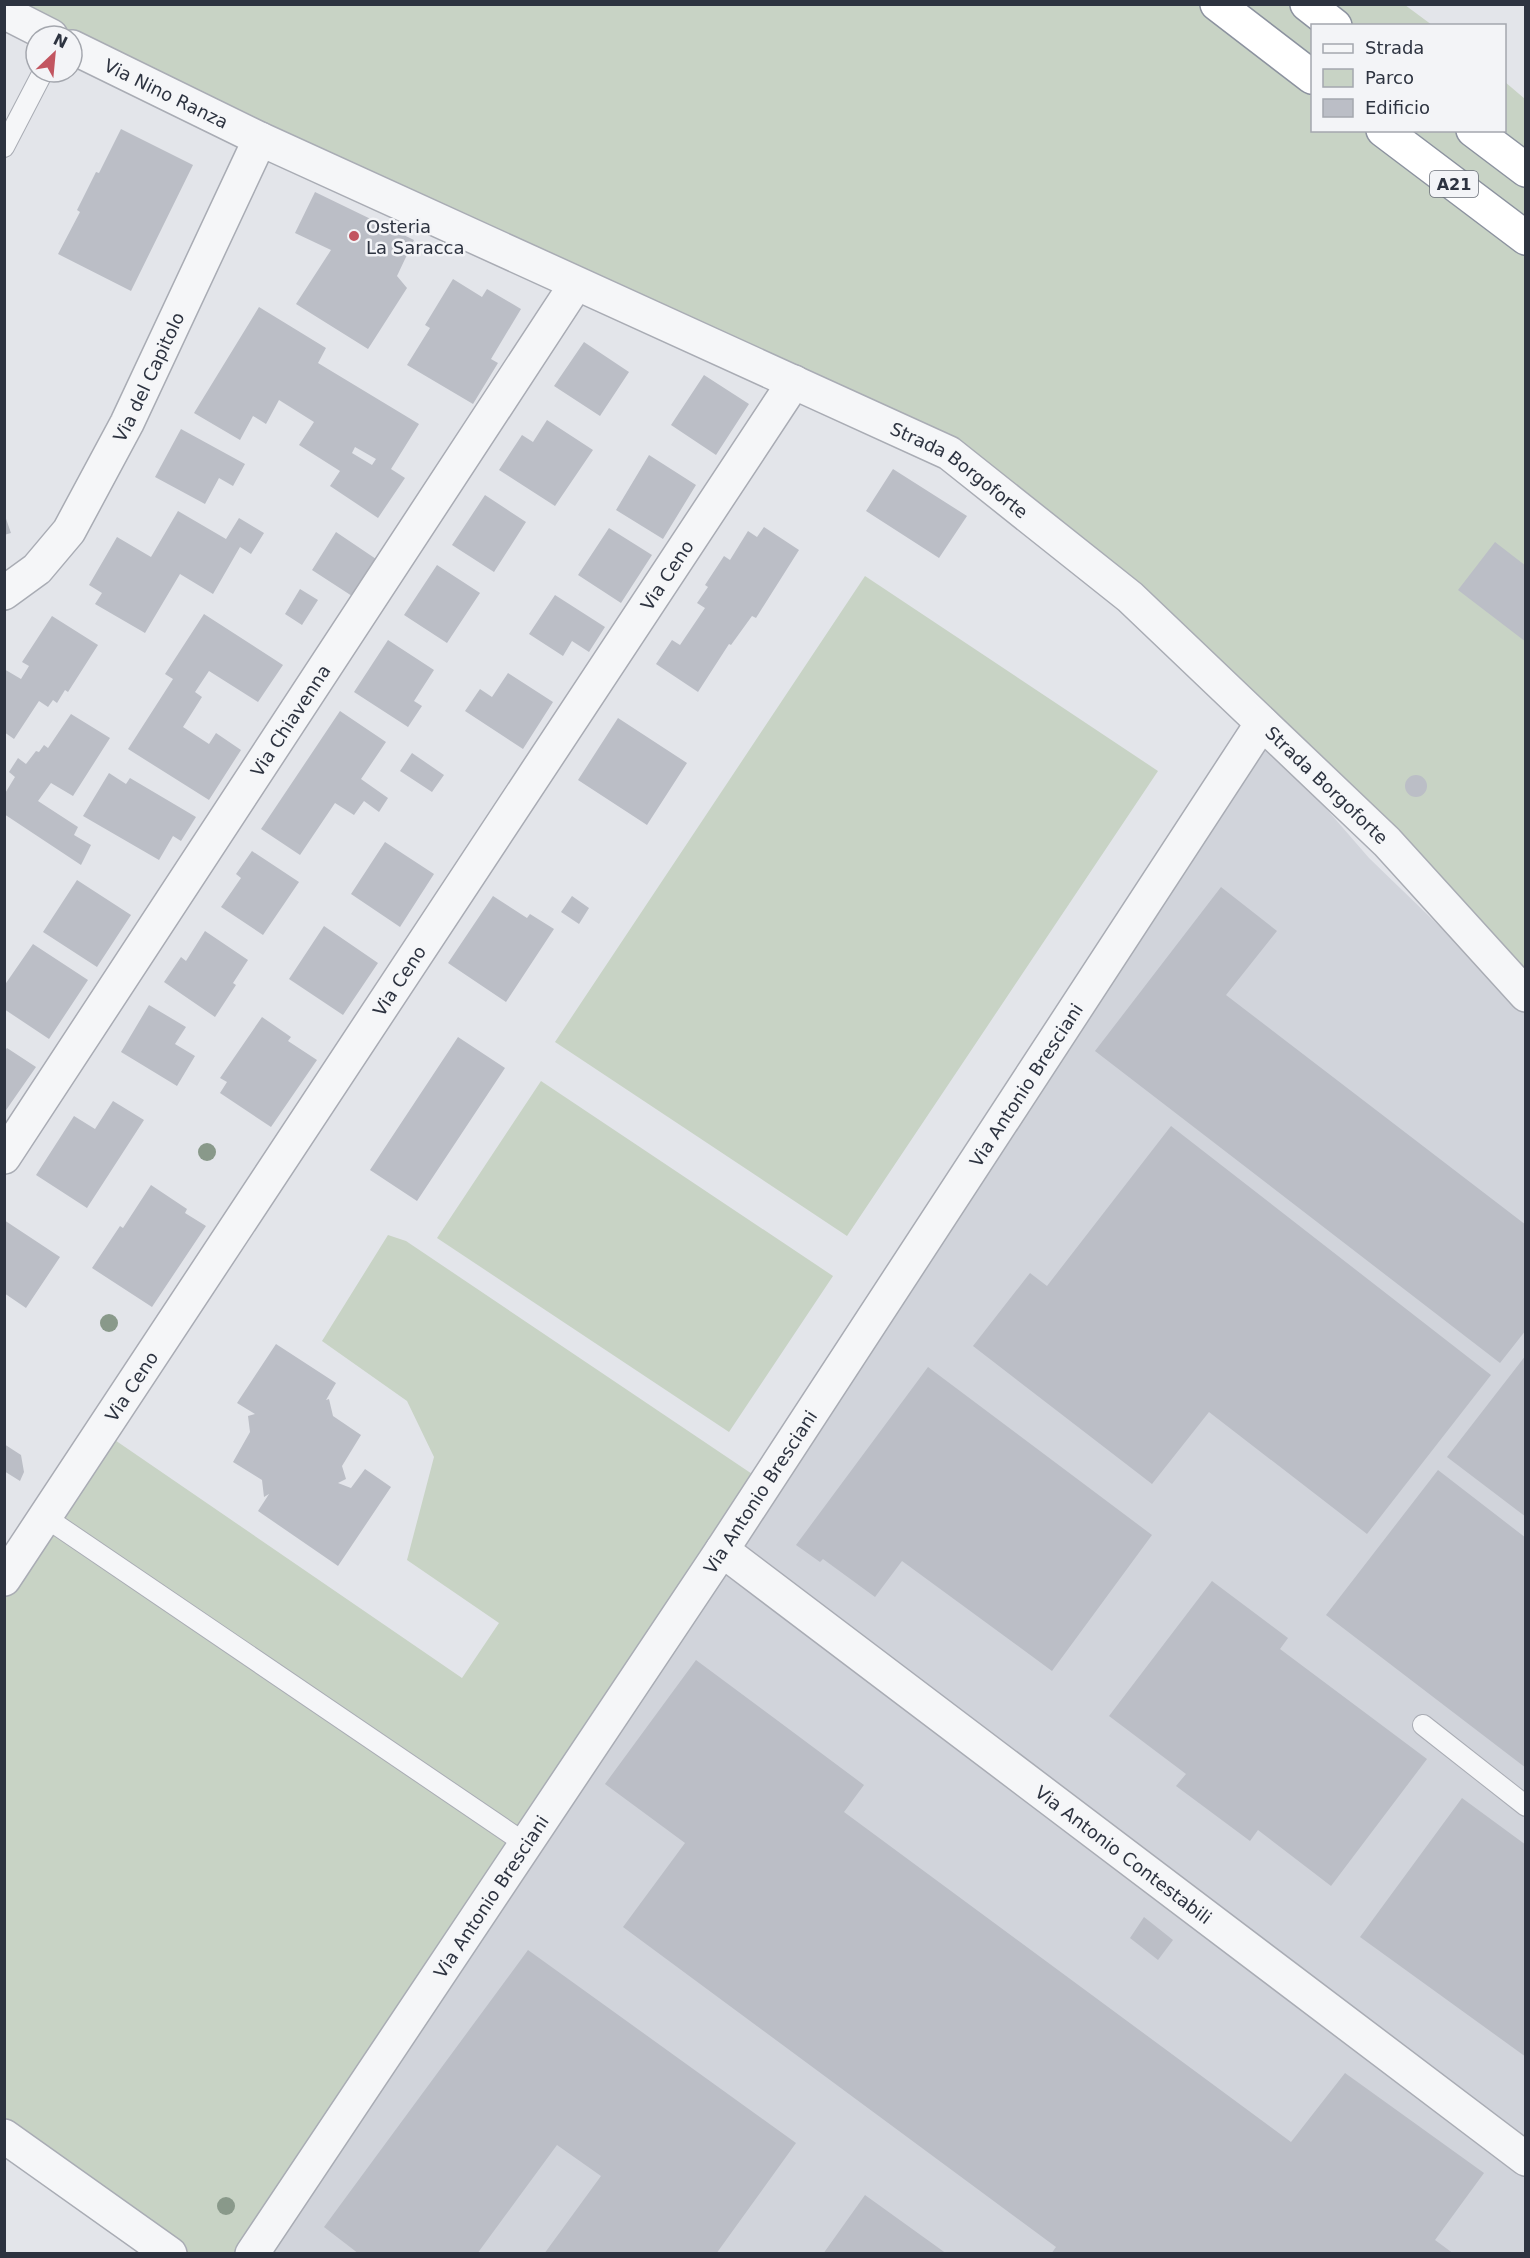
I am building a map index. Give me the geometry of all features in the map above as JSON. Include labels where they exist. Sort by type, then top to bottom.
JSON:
[{"type":"highway","points":[[1217,4],[1311,76]]},
{"type":"highway","points":[[1307,4],[1332,24]]},
{"type":"highway","name":"A21","points":[[1386,132],[1526,238]]},
{"type":"highway","points":[[1476,132],[1526,170]]},
{"type":"street","points":[[4,12],[28,24]]},
{"type":"street","name":"Via Nino Ranza","points":[[84,53],[260,139]]},
{"type":"street","name":"Strada Borgoforte","points":[[260,139],[949,453],[1130,597],[1387,842],[1526,995]]},
{"type":"street","name":"Via del Capitolo","points":[[4,593],[37,569],[69,531],[127,423],[260,139]]},
{"type":"street","name":"Via Chiavenna","points":[[4,1156],[576,284]]},
{"type":"street","name":"Via Ceno","points":[[4,1579],[794,382]]},
{"type":"street","name":"Via Antonio Bresciani","points":[[252,2253],[722,1550],[1262,723]]},
{"type":"street","name":"Via Antonio Contestabili","points":[[722,1550],[1526,2159]]},
{"type":"street","points":[[4,2136],[170,2253]]},
{"type":"lane","points":[[4,147],[37,84]]},
{"type":"lane","points":[[45,1517],[526,1844]]},
{"type":"lane","points":[[1423,1725],[1526,1806]]},
{"type":"shaded area","points":[[1258,730],[1369,858],[1525,1009],[1525,2253],[248,2254]]},
{"type":"green space","points":[[4,5],[1405,5],[1431,24],[1311,24],[1311,132],[1506,132],[1506,83],[1525,99],[1525,1003],[1258,730],[947,451],[84,43],[84,24],[44,24]]},
{"type":"green space","points":[[865,576],[1158,771],[847,1236],[555,1042]]},
{"type":"green space","points":[[541,1081],[833,1276],[729,1432],[437,1238]]},
{"type":"green space","points":[[388,1235],[406,1241],[764,1482],[249,2253],[172,2253],[5,2133],[5,1590],[109,1436],[462,1678],[499,1623],[407,1560],[434,1457],[407,1401],[322,1341]]},
{"type":"building","points":[[121,129],[193,165],[131,291],[58,254],[80,212],[77,210],[96,172],[99,173]]},
{"type":"building","points":[[315,192],[414,240],[397,276],[407,288],[368,349],[296,304],[331,250],[295,233]]},
{"type":"building","points":[[453,279],[482,297],[487,289],[521,309],[491,359],[498,363],[473,404],[407,365],[430,328],[425,325]]},
{"type":"building","points":[[259,307],[326,348],[318,363],[419,424],[391,469],[405,478],[378,518],[330,486],[340,471],[299,445],[314,422],[279,400],[266,424],[253,416],[240,440],[194,413]],"holes":[[[355,447],[376,459],[372,465],[352,453]]]},
{"type":"building","points":[[584,342],[629,372],[600,416],[554,386]]},
{"type":"building","points":[[704,375],[749,404],[716,455],[671,425]]},
{"type":"building","points":[[547,420],[593,450],[555,506],[499,470],[522,435],[533,442]]},
{"type":"building","points":[[181,429],[245,464],[233,486],[219,478],[205,504],[155,477]]},
{"type":"building","points":[[649,455],[696,485],[663,539],[616,510]]},
{"type":"building","points":[[893,469],[967,516],[939,558],[866,511]]},
{"type":"building","points":[[485,495],[526,522],[494,572],[452,545]]},
{"type":"building","points":[[178,511],[226,539],[239,518],[264,533],[251,554],[240,547],[213,594],[180,574],[145,633],[95,604],[102,593],[89,585],[117,537],[151,557]]},
{"type":"building","points":[[4,513],[11,533],[4,535]]},
{"type":"building","points":[[764,527],[799,550],[756,618],[752,616],[731,645],[729,644],[698,692],[656,664],[672,640],[680,645],[705,608],[697,603],[708,587],[705,585],[724,556],[730,560],[748,531],[757,537]]},
{"type":"building","points":[[609,528],[652,555],[621,603],[578,575]]},
{"type":"building","points":[[336,532],[376,559],[352,596],[312,570]]},
{"type":"building","points":[[1495,542],[1526,566],[1526,642],[1458,590]]},
{"type":"building","points":[[437,565],[480,593],[447,643],[404,615]]},
{"type":"building","points":[[300,589],[318,600],[302,625],[285,614]]},
{"type":"building","points":[[555,595],[605,627],[589,652],[572,641],[563,656],[529,634]]},
{"type":"building","points":[[204,614],[283,665],[258,702],[209,671],[195,692],[202,697],[183,727],[209,744],[216,733],[241,750],[209,800],[128,749],[173,679],[165,674]]},
{"type":"building","points":[[52,616],[98,645],[68,692],[65,690],[57,703],[53,700],[48,707],[39,701],[14,739],[4,732],[4,669],[21,679],[29,666],[22,662]]},
{"type":"building","points":[[388,640],[434,670],[414,701],[422,706],[408,727],[354,692]]},
{"type":"building","points":[[508,673],[553,702],[523,749],[465,711],[480,689],[492,697]]},
{"type":"building","points":[[340,711],[386,742],[361,779],[388,798],[379,812],[364,801],[354,815],[335,803],[300,855],[261,829]]},
{"type":"building","points":[[71,714],[110,738],[73,796],[51,783],[38,801],[78,827],[74,835],[91,845],[81,865],[4,814],[4,795],[15,777],[9,772],[18,758],[26,764],[44,745],[48,748]]},
{"type":"building","points":[[618,718],[687,763],[647,825],[578,780]]},
{"type":"building","points":[[412,753],[444,775],[432,792],[400,771]]},
{"type":"building","points":[[109,773],[126,784],[130,778],[196,817],[181,841],[173,836],[159,860],[83,816]]},
{"type":"building","points":[[1416,775],[1424,778],[1427,786],[1424,794],[1416,797],[1408,794],[1405,786],[1408,778]]},
{"type":"building","points":[[385,842],[434,874],[400,927],[351,894]]},
{"type":"building","points":[[252,851],[299,882],[263,935],[221,907],[241,878],[236,874]]},
{"type":"building","points":[[77,880],[131,915],[97,967],[43,932]]},
{"type":"building","points":[[1221,887],[1277,931],[1226,995],[1526,1225],[1526,1330],[1500,1363],[1095,1051]]},
{"type":"building","points":[[493,896],[527,918],[530,914],[554,929],[506,1002],[448,963]]},
{"type":"building","points":[[572,896],[589,908],[579,924],[561,912]]},
{"type":"building","points":[[324,926],[378,963],[343,1015],[289,979]]},
{"type":"building","points":[[205,931],[248,960],[233,983],[236,985],[215,1017],[164,982],[181,957],[186,961]]},
{"type":"building","points":[[33,944],[88,980],[49,1039],[4,1009],[4,986]]},
{"type":"building","points":[[149,1005],[186,1027],[175,1044],[195,1056],[177,1086],[121,1052]]},
{"type":"building","points":[[262,1017],[291,1037],[288,1041],[317,1060],[271,1127],[220,1093],[227,1082],[220,1078]]},
{"type":"building","points":[[458,1037],[505,1068],[417,1201],[370,1170]]},
{"type":"building","points":[[7,1048],[36,1067],[4,1113],[4,1052]]},
{"type":"building","points":[[113,1101],[144,1120],[87,1208],[36,1175],[74,1116],[95,1129]]},
{"type":"building","points":[[1171,1126],[1491,1375],[1367,1534],[1209,1412],[1152,1484],[973,1346],[1030,1273],[1047,1286]]},
{"type":"building","points":[[151,1185],[187,1209],[185,1213],[206,1226],[152,1307],[92,1268],[120,1226],[123,1228]]},
{"type":"building","points":[[4,1220],[60,1257],[26,1308],[4,1293]]},
{"type":"building","points":[[276,1344],[336,1383],[326,1400],[329,1399],[333,1416],[361,1435],[342,1466],[346,1479],[338,1483],[351,1488],[365,1469],[391,1487],[338,1566],[258,1511],[269,1494],[264,1497],[262,1480],[233,1462],[250,1432],[248,1416],[255,1414],[237,1403]]},
{"type":"building","points":[[1526,1355],[1526,1517],[1447,1457]]},
{"type":"building","points":[[928,1367],[1152,1535],[1052,1671],[902,1561],[875,1597],[823,1559],[820,1562],[796,1545]]},
{"type":"building","points":[[4,1444],[21,1455],[24,1472],[20,1481],[4,1471]]},
{"type":"building","points":[[1438,1470],[1526,1538],[1526,1768],[1326,1615]]},
{"type":"building","points":[[1212,1581],[1288,1638],[1280,1649],[1427,1759],[1331,1886],[1258,1830],[1250,1841],[1176,1786],[1186,1774],[1109,1716]]},
{"type":"building","points":[[696,1660],[864,1785],[844,1812],[1291,2142],[1345,2073],[1484,2173],[1435,2240],[1454,2254],[1051,2254],[1056,2247],[623,1927],[685,1843],[605,1784]]},
{"type":"building","points":[[1462,1798],[1526,1845],[1526,2057],[1360,1937]]},
{"type":"building","points":[[1144,1917],[1173,1940],[1158,1960],[1130,1938]]},
{"type":"building","points":[[528,1950],[796,2143],[716,2254],[544,2254],[601,2176],[557,2145],[477,2254],[359,2254],[324,2227]]},
{"type":"building","points":[[865,2195],[947,2254],[823,2254]]},
{"type":"place","name":"Osteria La Saracca","points":[[354,236]]}]
